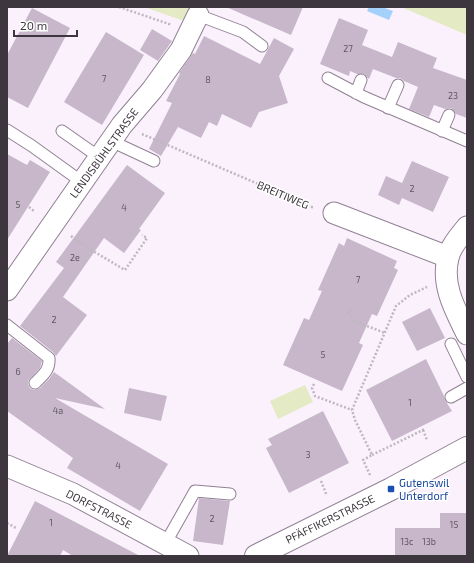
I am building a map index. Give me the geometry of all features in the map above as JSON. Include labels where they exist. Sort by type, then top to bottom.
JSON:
[{"type":"main road","name":"PFÄFFIKERSTRASSE","points":[[256,556],[391,489],[467,448]]},
{"type":"street","name":"LENDISBÜHLSTRASSE","points":[[7,290],[110,141],[152,90],[181,50],[194,23]]},
{"type":"street","points":[[334,213],[448,257]]},
{"type":"street","points":[[459,339],[454,306],[447,284],[446,274],[448,257],[467,227]]},
{"type":"street","name":"DORFSTRASSE","points":[[7,466],[73,494],[188,556]]},
{"type":"lane","points":[[194,23],[243,32],[262,46]]},
{"type":"lane","points":[[328,78],[388,108],[467,141]]},
{"type":"lane","points":[[356,93],[361,80]]},
{"type":"lane","points":[[388,108],[398,85]]},
{"type":"lane","points":[[442,131],[449,114]]},
{"type":"lane","points":[[7,130],[82,182]]},
{"type":"lane","points":[[62,132],[110,141],[154,161]]},
{"type":"lane","points":[[7,325],[49,358],[49,365],[44,374],[35,383]]},
{"type":"lane","points":[[459,339],[467,377]]},
{"type":"lane","points":[[451,397],[467,388]]},
{"type":"lane","points":[[165,544],[195,491],[230,494]]},
{"type":"path","points":[[119,7],[194,23]]},
{"type":"path","name":"BREITIWEG","points":[[110,141],[321,211],[334,213]]},
{"type":"path","points":[[53,224],[93,251],[125,270],[147,238],[142,234]]},
{"type":"path","points":[[372,455],[355,420],[352,410],[396,306],[410,295],[426,287],[447,284]]},
{"type":"path","points":[[351,309],[349,313],[354,321],[385,333]]},
{"type":"path","points":[[314,384],[312,388],[315,396],[352,410]]},
{"type":"path","points":[[370,475],[363,460],[422,429],[427,440]]},
{"type":"path","points":[[320,481],[328,498]]},
{"type":"path","points":[[7,523],[16,528]]},
{"type":"green space","points":[[144,7],[202,7],[198,15],[181,20]]},
{"type":"green space","points":[[401,7],[467,7],[467,35]]},
{"type":"green space","points":[[305,385],[313,402],[278,419],[270,401]]},
{"type":"water","points":[[369,7],[382,7],[393,11],[389,20],[367,11]]},
{"type":"building","points":[[226,7],[303,7],[291,35]]},
{"type":"building","points":[[32,8],[70,28],[28,108],[7,97],[7,55]]},
{"type":"building","points":[[339,18],[368,30],[362,45],[392,57],[398,42],[437,58],[433,68],[467,80],[467,118],[456,114],[451,108],[445,109],[434,105],[429,117],[409,109],[418,87],[400,78],[396,78],[373,69],[369,79],[364,74],[357,74],[350,71],[349,76],[320,64]]},
{"type":"building","points":[[152,29],[172,41],[158,61],[140,50]]},
{"type":"building","points":[[106,32],[144,55],[102,125],[64,102]]},
{"type":"building","points":[[204,36],[260,64],[274,38],[294,49],[279,76],[288,103],[259,112],[251,128],[222,114],[217,126],[209,122],[201,138],[178,127],[161,156],[149,149],[172,103],[166,101],[180,74],[179,73],[193,53],[195,54]]},
{"type":"building","points":[[7,154],[27,165],[30,160],[50,172],[7,240]]},
{"type":"building","points":[[412,161],[449,177],[433,212],[402,198],[399,205],[378,195],[386,176],[402,183]]},
{"type":"building","points":[[127,165],[165,193],[124,253],[104,238],[63,297],[87,315],[56,356],[20,326],[64,268],[56,262]]},
{"type":"building","points":[[347,238],[397,261],[394,268],[398,270],[377,316],[372,314],[359,343],[363,345],[342,391],[283,365],[304,318],[309,320],[322,291],[318,290],[339,243],[344,246]]},
{"type":"building","points":[[430,308],[445,338],[417,351],[402,322]]},
{"type":"building","points":[[12,338],[42,361],[40,368],[28,381],[30,388],[34,390],[40,388],[54,372],[105,409],[55,398],[168,464],[140,511],[67,468],[73,458],[7,411],[7,344]]},
{"type":"building","points":[[426,359],[445,400],[452,411],[392,441],[366,390]]},
{"type":"building","points":[[129,388],[167,396],[161,421],[124,413]]},
{"type":"building","points":[[323,411],[349,463],[289,493],[266,448],[272,445],[268,439]]},
{"type":"building","points":[[199,498],[230,501],[223,545],[193,541]]},
{"type":"building","points":[[35,501],[140,556],[73,556],[63,550],[60,556],[7,556]]},
{"type":"building","points":[[440,513],[467,513],[467,556],[395,556],[395,528],[440,528]]},
{"type":"place","name":"Gutenswil Unterdorf","points":[[391,489]]}]
